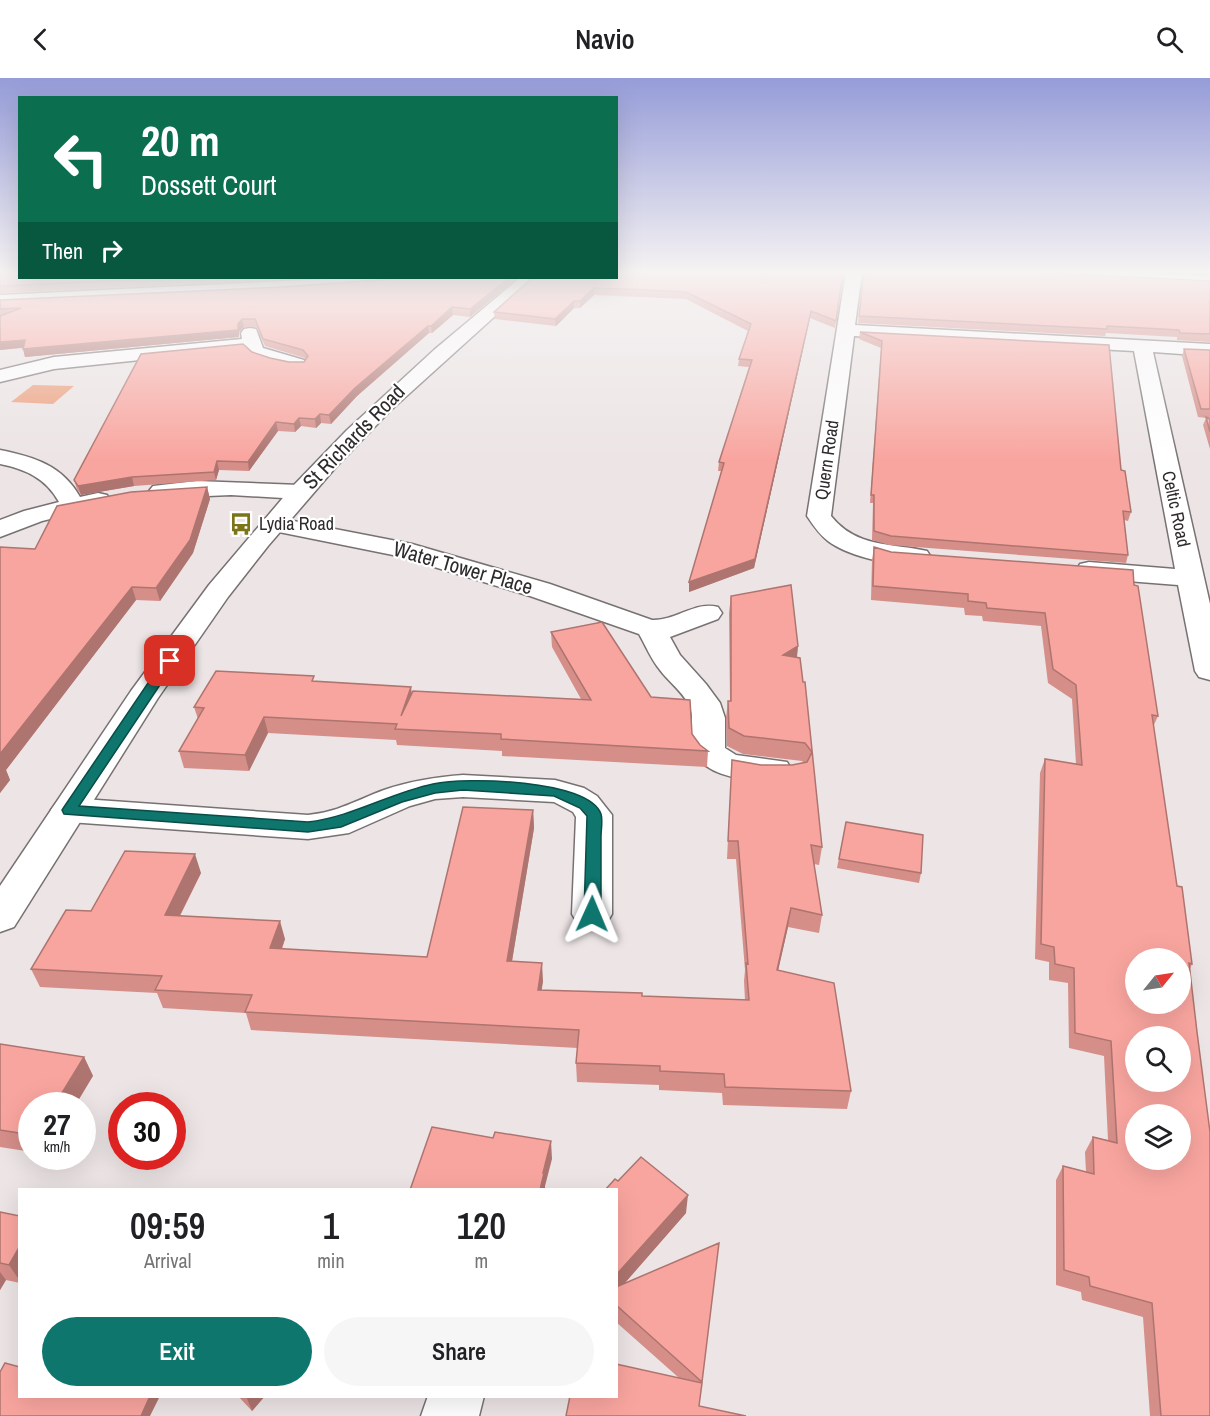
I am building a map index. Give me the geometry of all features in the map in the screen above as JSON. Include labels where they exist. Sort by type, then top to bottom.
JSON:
[{"type":"street","name":"St Richards Road","points":[[5,901],[164,668],[229,579],[273,524],[362,425],[463,334]]},
{"type":"street","name":"Quern Road","points":[[844,334],[819,516],[826,528],[840,539],[861,548],[890,555],[936,558]]},
{"type":"street","points":[[927,334],[1210,350]]},
{"type":"street","points":[[0,376],[54,363],[252,338],[255,351],[297,364]]},
{"type":"street","name":"Celtic Road","points":[[1142,346],[1210,671]]},
{"type":"street","points":[[0,457],[21,462],[53,476],[66,491],[72,505]]},
{"type":"street","points":[[0,529],[33,516],[72,505],[128,495],[190,488],[249,488],[300,492]]},
{"type":"street","name":"Water Tower Place","points":[[273,524],[403,549],[540,590],[649,628],[668,629],[708,613]]},
{"type":"street","points":[[1063,568],[1191,578]]},
{"type":"street","points":[[649,628],[658,639],[668,661],[698,693],[708,712],[707,745],[711,754],[734,766],[790,771]]},
{"type":"street","points":[[69,810],[308,827],[336,824],[398,798],[435,788],[463,786],[555,791],[572,796],[585,804],[594,815],[592,914]]},
{"type":"street","points":[[450,1416],[455,1398]]},
{"type":"shaded area","points":[[33,385],[74,386],[53,404],[11,402]]},
{"type":"building","points":[[0,334],[188,334],[23,349],[25,340],[0,342]]},
{"type":"building","points":[[261,334],[418,334],[355,388],[329,415],[320,414],[315,419],[299,418],[294,424],[276,422],[248,462],[217,461],[214,472],[132,477],[78,486],[74,480],[141,354],[243,344],[252,352],[289,362],[304,362],[308,356],[303,350],[263,339]]},
{"type":"building","points":[[747,334],[806,334],[755,559],[689,582],[724,463],[719,462],[752,360],[739,359]]},
{"type":"building","points":[[866,334],[1109,345],[1121,470],[1125,471],[1131,512],[1123,511],[1128,555],[891,536],[874,531],[874,495],[871,495],[882,341]]},
{"type":"building","points":[[1184,349],[1210,350],[1210,409],[1201,409]]},
{"type":"building","points":[[1206,417],[1210,419],[1210,432]]},
{"type":"building","points":[[207,487],[190,540],[156,588],[132,587],[0,754],[0,547],[35,549],[57,506],[131,492]]},
{"type":"building","points":[[874,547],[891,552],[1133,570],[1134,585],[1138,586],[1158,716],[1152,715],[1177,886],[1182,887],[1190,948],[1125,948],[1125,1014],[1191,1014],[1191,980],[1210,1132],[1210,1416],[1161,1416],[1152,1303],[1090,1286],[1089,1277],[1064,1270],[1063,1166],[1094,1174],[1093,1137],[1117,1143],[1111,1041],[1075,1033],[1074,968],[1055,964],[1054,947],[1041,944],[1045,759],[1082,765],[1076,685],[1053,669],[1045,613],[987,608],[986,603],[968,601],[968,594],[873,586]]},
{"type":"building","points":[[791,585],[798,646],[783,655],[800,658],[803,682],[805,682],[822,847],[811,845],[822,915],[791,908],[777,970],[834,983],[851,1091],[725,1087],[724,1074],[660,1071],[660,1066],[576,1063],[579,1030],[245,1012],[252,995],[155,990],[162,976],[31,969],[66,910],[91,911],[125,851],[195,854],[165,915],[280,921],[270,948],[427,957],[463,807],[533,810],[507,961],[542,963],[538,990],[642,993],[642,996],[749,1000],[738,841],[728,841],[732,760],[761,765],[792,765],[807,762],[812,752],[805,743],[744,736],[729,728],[731,596]]},
{"type":"building","points":[[602,622],[651,697],[690,700],[692,734],[708,751],[501,739],[501,734],[395,729],[397,724],[264,717],[245,755],[179,751],[204,708],[194,707],[216,671],[314,676],[312,681],[411,687],[401,716],[413,691],[591,700],[551,632]]},
{"type":"building","points":[[846,822],[923,835],[921,873],[839,859]]},
{"type":"building","points":[[0,1044],[84,1057],[63,1092],[18,1092],[18,1133],[0,1130]]},
{"type":"building","points":[[432,1127],[493,1138],[495,1132],[551,1141],[540,1188],[411,1188]]},
{"type":"building","points":[[641,1157],[688,1195],[618,1273],[618,1188],[607,1188],[615,1179],[618,1181]]},
{"type":"building","points":[[0,1212],[18,1216],[18,1249],[9,1265],[0,1263]]},
{"type":"building","points":[[719,1243],[702,1382],[618,1307],[618,1286]]},
{"type":"building","points":[[5,1363],[18,1366],[18,1398],[149,1398],[141,1416],[0,1416],[0,1372]]},
{"type":"building","points":[[618,1364],[702,1383],[699,1406],[746,1416],[566,1416],[570,1398],[618,1398]]},
{"type":"place","name":"Lydia Road","points":[[241,524]]},
{"type":"route","points":[[170,661],[69,810],[308,827],[336,824],[398,798],[435,788],[463,786],[555,791],[572,796],[585,804],[594,815],[592,914]]}]
